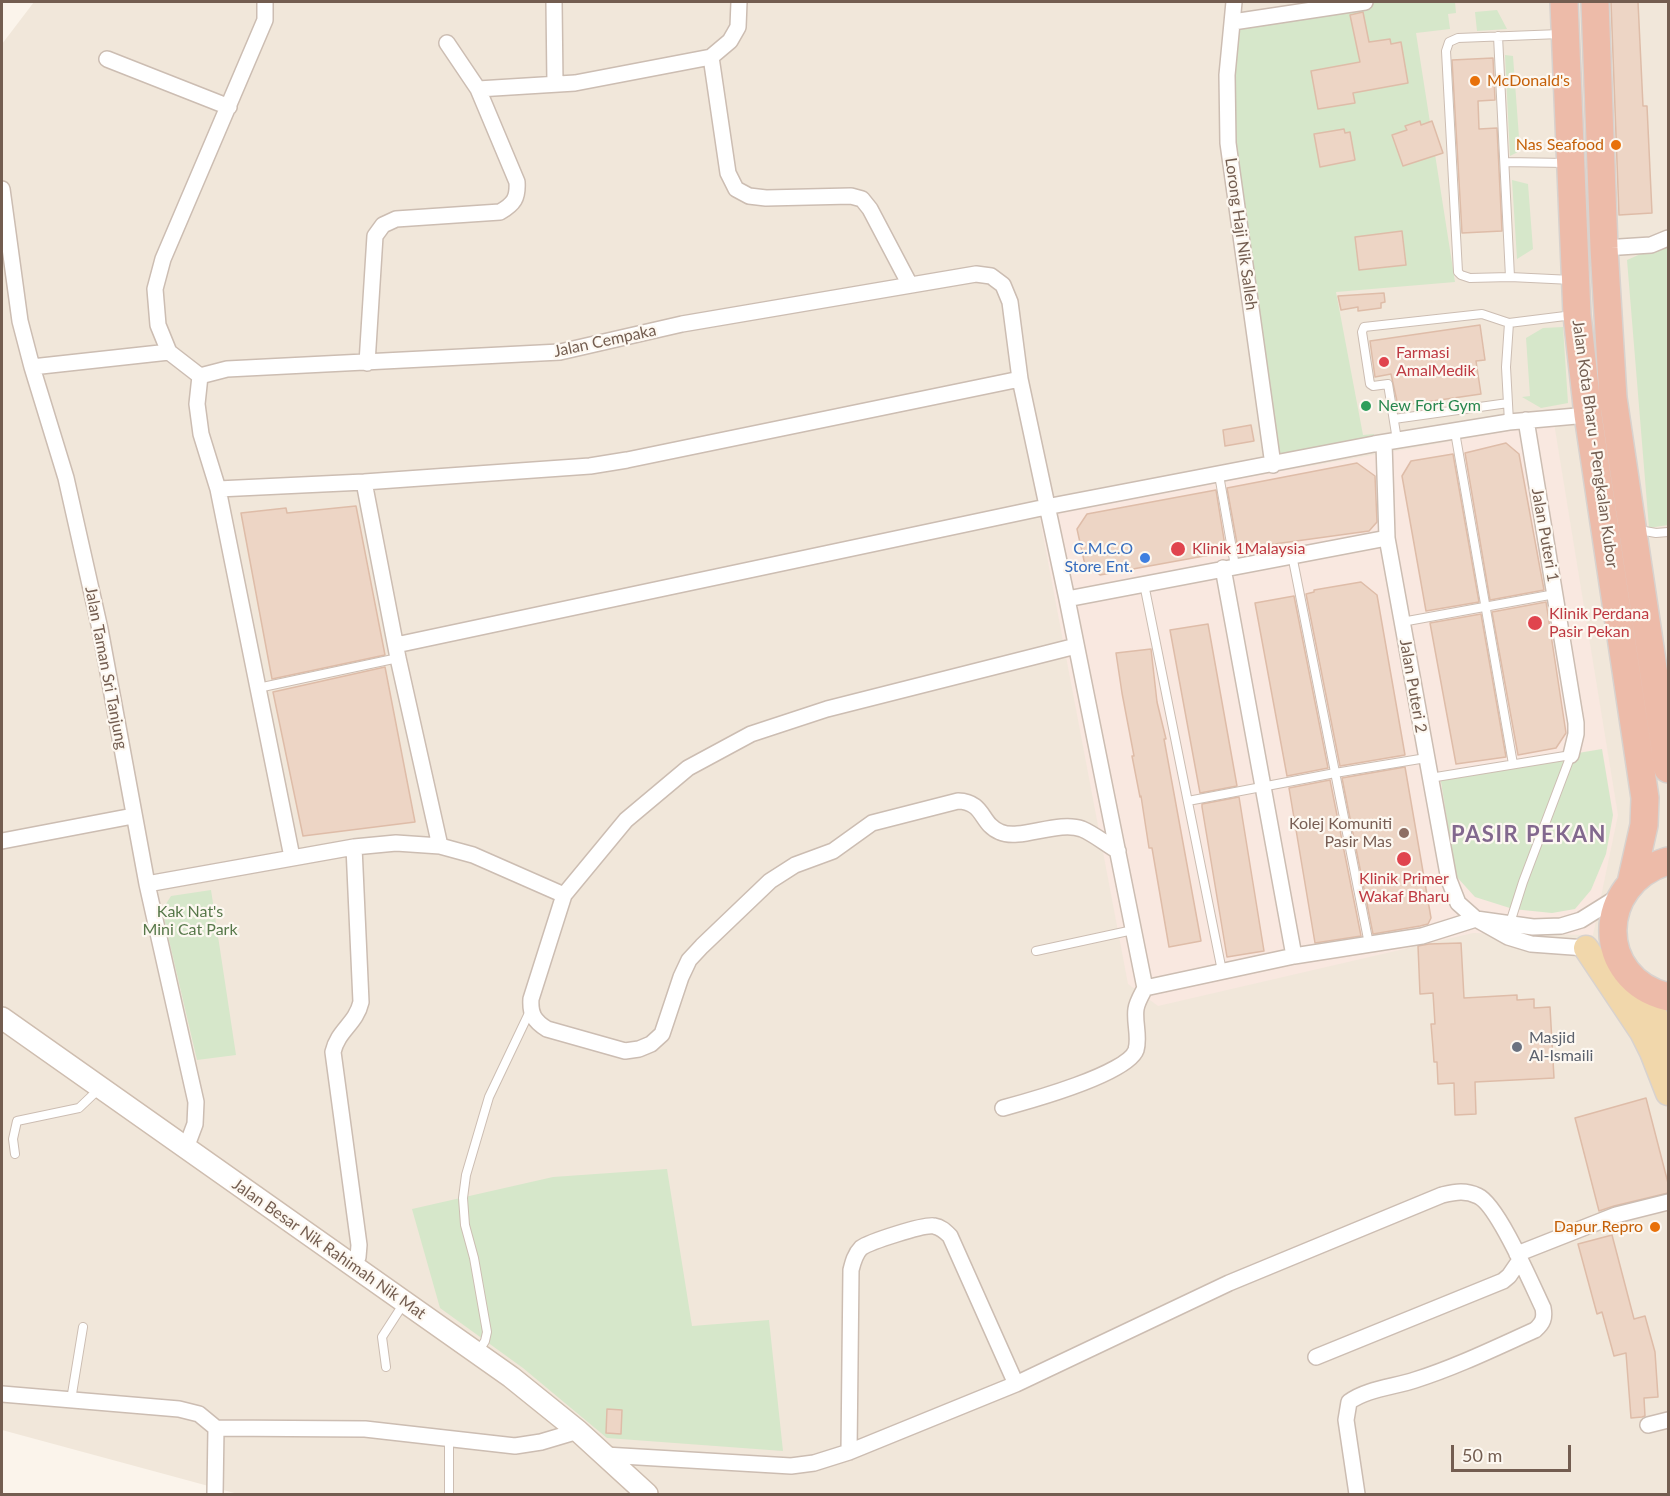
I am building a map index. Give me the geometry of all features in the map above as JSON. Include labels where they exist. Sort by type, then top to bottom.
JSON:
[{"type":"highway","name":"Jalan Kota Bharu - Pengkalan Kubor","points":[[1563,2],[1577,315],[1588,415],[1645,798],[1644,825],[1627,888],[1616,908],[1613,923],[1613,938],[1617,953],[1632,976]]},
{"type":"highway","name":"Jalan Kota Bharu - Pengkalan Kubor","points":[[1595,2],[1604,248],[1613,398],[1631,529],[1656,665],[1668,769]]},
{"type":"highway","points":[[1627,888],[1648,869],[1668,861]]},
{"type":"highway","points":[[1632,976],[1657,994],[1668,997]]},
{"type":"main road","points":[[1586,948],[1642,1032],[1662,1074],[1668,1093]]},
{"type":"main road","points":[[1632,976],[1657,1019],[1668,1052]]},
{"type":"street","points":[[266,2],[265,20],[163,259],[155,290],[158,325],[169,352],[200,376],[197,405],[201,434],[218,489],[292,857]]},
{"type":"street","points":[[554,2],[555,84]]},
{"type":"street","points":[[478,89],[599,79],[711,57],[730,41],[738,27],[739,2]]},
{"type":"street","name":"Lorong Haji Nik Salleh","points":[[1234,2],[1227,75],[1228,144],[1273,465]]},
{"type":"street","points":[[1233,22],[1365,2]]},
{"type":"street","points":[[367,363],[375,236],[383,225],[396,219],[500,212],[512,206],[518,194],[517,182],[478,89],[447,43]]},
{"type":"street","points":[[711,57],[728,173],[736,189],[749,196],[766,198],[851,196],[862,199],[870,209],[910,285]]},
{"type":"street","points":[[107,59],[229,107]]},
{"type":"street","name":"Jalan Taman Sri Tanjung","points":[[2,189],[20,321],[66,478],[100,629],[147,884],[166,947],[196,1102],[195,1124],[186,1148]]},
{"type":"street","points":[[1604,248],[1651,245],[1668,238]]},
{"type":"street","name":"Jalan Cempaka","points":[[200,376],[227,369],[560,352],[682,324],[976,274],[991,276],[1004,285],[1010,302],[1020,379]]},
{"type":"street","points":[[32,367],[169,352]]},
{"type":"street","points":[[218,489],[364,482],[590,466],[1020,379],[1067,599],[1145,988],[1136,1006],[1138,1040],[1136,1052],[1128,1062],[1060,1091],[1003,1108]]},
{"type":"street","points":[[397,652],[1046,507],[1391,442],[1509,422],[1588,415]]},
{"type":"street","name":"Jalan Puteri 1","points":[[1526,420],[1577,727],[1571,755]]},
{"type":"street","name":"Jalan Puteri 2","points":[[1391,442],[1387,538],[1426,758],[1449,880],[1458,903],[1476,919]]},
{"type":"street","points":[[364,482],[397,652],[440,846]]},
{"type":"street","points":[[1067,599],[1387,538]]},
{"type":"street","points":[[1229,567],[1263,787],[1294,956]]},
{"type":"street","points":[[1076,646],[827,709],[750,734],[688,768],[626,820],[564,895],[531,999],[530,1011],[536,1023],[547,1029],[626,1051],[651,1044],[662,1034],[681,977],[689,960],[702,946],[781,873],[795,865],[832,851],[872,823],[958,801],[969,801],[979,808],[992,827],[1001,833],[1012,834],[1063,827],[1081,829],[1118,851]]},
{"type":"street","points":[[2,841],[134,816]]},
{"type":"street","points":[[147,884],[292,857],[396,843],[440,846],[472,855],[564,895]]},
{"type":"street","points":[[353,1267],[358,1257],[359,1245],[333,1052],[339,1035],[358,1014],[361,1002],[354,847]]},
{"type":"street","points":[[1508,930],[1561,927],[1581,920],[1627,888]]},
{"type":"street","points":[[1145,988],[1294,956],[1422,936],[1476,919],[1508,930],[1531,944],[1586,948],[1632,976]]},
{"type":"street","name":"Jalan Besar Nik Rahimah Nik Mat","points":[[2,1018],[511,1377],[578,1431],[647,1494]]},
{"type":"street","points":[[605,1455],[791,1466],[814,1463],[849,1452],[1016,1384],[1229,1283],[1442,1195],[1462,1191],[1481,1197],[1496,1216],[1519,1257],[1543,1308],[1545,1316],[1542,1324],[1535,1330],[1452,1367],[1359,1396],[1349,1402],[1346,1420],[1357,1494]]},
{"type":"street","points":[[1316,1357],[1503,1281],[1509,1276],[1519,1257],[1616,1215],[1668,1202]]},
{"type":"street","points":[[849,1452],[851,1270],[854,1258],[870,1243],[922,1227],[933,1225],[942,1228],[950,1236],[1016,1384]]},
{"type":"street","points":[[2,1394],[179,1409],[199,1414],[216,1428],[365,1429],[515,1446],[541,1442],[578,1431]]},
{"type":"street","points":[[1648,1425],[1668,1420]]},
{"type":"street","points":[[215,1494],[216,1428]]},
{"type":"lane","points":[[1565,34],[1458,38],[1449,42],[1447,46],[1455,233],[1457,267],[1461,275],[1470,279],[1510,277],[1576,281]]},
{"type":"lane","points":[[1498,36],[1510,277]]},
{"type":"lane","points":[[1505,162],[1571,163]]},
{"type":"lane","points":[[1391,442],[1394,420],[1388,384],[1373,386],[1370,384],[1362,332],[1364,327],[1482,314],[1509,323],[1577,315]]},
{"type":"lane","points":[[1509,323],[1506,367],[1509,422]]},
{"type":"lane","points":[[1394,420],[1508,403]]},
{"type":"lane","points":[[1455,432],[1513,764]]},
{"type":"lane","points":[[1219,475],[1229,567]]},
{"type":"lane","points":[[1631,529],[1656,533],[1668,532]]},
{"type":"lane","points":[[1292,555],[1369,944]]},
{"type":"lane","points":[[1144,584],[1222,971]]},
{"type":"lane","points":[[1402,622],[1555,594]]},
{"type":"lane","points":[[258,688],[397,652]]},
{"type":"lane","points":[[1430,778],[1571,755],[1523,882],[1508,930]]},
{"type":"lane","points":[[1188,801],[1426,758]]},
{"type":"lane","points":[[1036,951],[1133,930]]},
{"type":"lane","points":[[477,1353],[486,1341],[488,1332],[474,1258],[465,1225],[463,1198],[466,1175],[489,1096],[530,1011]]},
{"type":"lane","points":[[15,1154],[13,1139],[17,1121],[79,1108],[101,1087]]},
{"type":"lane","points":[[386,1367],[381,1337],[405,1302]]},
{"type":"lane","points":[[71,1400],[83,1327]]},
{"type":"lane","points":[[449,1439],[449,1494]]},
{"type":"shaded area","points":[[34,2],[1668,2],[1668,1494],[238,1494],[2,1430],[2,44]]},
{"type":"shaded area","points":[[1554,423],[1618,815],[1593,935],[1473,933],[1158,1006],[1128,984],[1039,514]]},
{"type":"green space","points":[[1365,2],[1455,2],[1456,13],[1448,14],[1450,29],[1416,33],[1455,282],[1336,292],[1363,435],[1374,434],[1374,444],[1273,465],[1228,143],[1233,22]]},
{"type":"green space","points":[[1497,10],[1507,29],[1477,31],[1475,12]]},
{"type":"green space","points":[[1505,55],[1513,56],[1520,151],[1510,156]]},
{"type":"green space","points":[[1512,180],[1528,184],[1533,249],[1517,259]]},
{"type":"green space","points":[[1668,242],[1668,525],[1649,528],[1627,260]]},
{"type":"green space","points":[[1563,327],[1568,403],[1541,408],[1522,397],[1530,396],[1526,338],[1543,328]]},
{"type":"green space","points":[[1602,749],[1613,815],[1606,854],[1591,890],[1575,909],[1552,913],[1513,909],[1475,897],[1456,876],[1440,776]]},
{"type":"green space","name":"Kak Nat's Mini Cat Park","points":[[211,890],[236,1055],[197,1060],[162,910],[171,896]]},
{"type":"green space","points":[[667,1169],[692,1326],[769,1320],[783,1451],[607,1438],[523,1368],[440,1308],[412,1209],[553,1177]]},
{"type":"building","points":[[1611,2],[1638,2],[1643,106],[1647,106],[1652,213],[1619,215]]},
{"type":"building","points":[[1363,12],[1369,42],[1390,39],[1391,44],[1401,42],[1408,83],[1353,93],[1355,103],[1318,109],[1311,71],[1360,62],[1350,15]]},
{"type":"building","points":[[1493,58],[1495,100],[1478,101],[1479,129],[1497,128],[1502,231],[1462,233],[1452,60]]},
{"type":"building","points":[[1420,121],[1421,125],[1432,121],[1443,153],[1403,166],[1392,135],[1407,130],[1405,126]]},
{"type":"building","points":[[1344,129],[1345,133],[1350,132],[1355,160],[1320,167],[1314,134]]},
{"type":"building","points":[[1402,231],[1406,265],[1359,270],[1355,237]]},
{"type":"building","points":[[1384,293],[1385,302],[1381,303],[1381,308],[1358,311],[1358,307],[1341,310],[1338,296]]},
{"type":"building","points":[[1480,325],[1485,360],[1476,361],[1481,394],[1398,406],[1391,374],[1375,377],[1370,341]]},
{"type":"building","points":[[1251,425],[1254,441],[1225,446],[1223,430]]},
{"type":"building","points":[[1506,443],[1519,454],[1544,590],[1490,600],[1465,453]]},
{"type":"building","points":[[1453,454],[1479,602],[1426,611],[1402,476],[1411,461]]},
{"type":"building","points":[[1357,463],[1375,476],[1377,522],[1369,531],[1238,549],[1227,488]]},
{"type":"building","points":[[1216,490],[1226,552],[1100,575],[1085,565],[1077,529],[1087,514]]},
{"type":"building","points":[[356,506],[385,655],[272,679],[241,513],[286,508],[287,513]]},
{"type":"building","points":[[1361,582],[1377,595],[1405,755],[1340,766],[1306,594],[1314,590]]},
{"type":"building","points":[[1294,596],[1328,768],[1287,776],[1255,603]]},
{"type":"building","points":[[1546,602],[1566,733],[1556,748],[1518,755],[1492,612]]},
{"type":"building","points":[[1481,614],[1506,757],[1456,764],[1430,623]]},
{"type":"building","points":[[1208,624],[1237,786],[1200,793],[1170,630]]},
{"type":"building","points":[[1151,649],[1157,702],[1166,739],[1164,739],[1201,941],[1169,947],[1152,848],[1149,848],[1132,756],[1134,756],[1116,653]]},
{"type":"building","points":[[385,667],[415,822],[303,836],[273,692]]},
{"type":"building","points":[[1405,767],[1431,918],[1428,924],[1373,934],[1342,778]]},
{"type":"building","points":[[1330,780],[1361,936],[1315,943],[1289,788]]},
{"type":"building","points":[[1239,797],[1264,951],[1227,957],[1202,804]]},
{"type":"building","points":[[1461,943],[1464,998],[1517,995],[1517,1000],[1534,999],[1534,1008],[1550,1007],[1554,1078],[1475,1082],[1476,1114],[1455,1115],[1454,1083],[1438,1084],[1431,1024],[1435,1024],[1433,993],[1420,994],[1418,946]]},
{"type":"building","points":[[1646,1098],[1668,1183],[1668,1193],[1599,1211],[1575,1118]]},
{"type":"building","points":[[1612,1235],[1634,1319],[1645,1316],[1655,1352],[1658,1397],[1644,1398],[1645,1416],[1642,1417],[1631,1418],[1626,1353],[1614,1356],[1602,1312],[1597,1314],[1578,1244]]},
{"type":"building","points":[[607,1409],[622,1410],[621,1434],[606,1433]]},
{"type":"place","name":"McDonald's","points":[[1475,81]]},
{"type":"place","name":"Nas Seafood","points":[[1616,145]]},
{"type":"place","name":"Farmasi AmalMedik","points":[[1384,362]]},
{"type":"place","name":"New Fort Gym","points":[[1366,406]]},
{"type":"place","name":"Klinik 1Malaysia","points":[[1178,549]]},
{"type":"place","name":"C.M.C.O Store Ent.","points":[[1145,558]]},
{"type":"place","name":"Klinik Perdana Pasir Pekan","points":[[1535,623]]},
{"type":"place","name":"Kolej Komuniti Pasir Mas","points":[[1404,833]]},
{"type":"place","name":"Klinik Primer Wakaf Bharu","points":[[1404,859]]},
{"type":"place","name":"Masjid Al-Ismaili","points":[[1517,1047]]},
{"type":"place","name":"Dapur Repro","points":[[1655,1227]]},
{"type":"district","name":"PASIR PEKAN","points":[[1529,835]]}]
